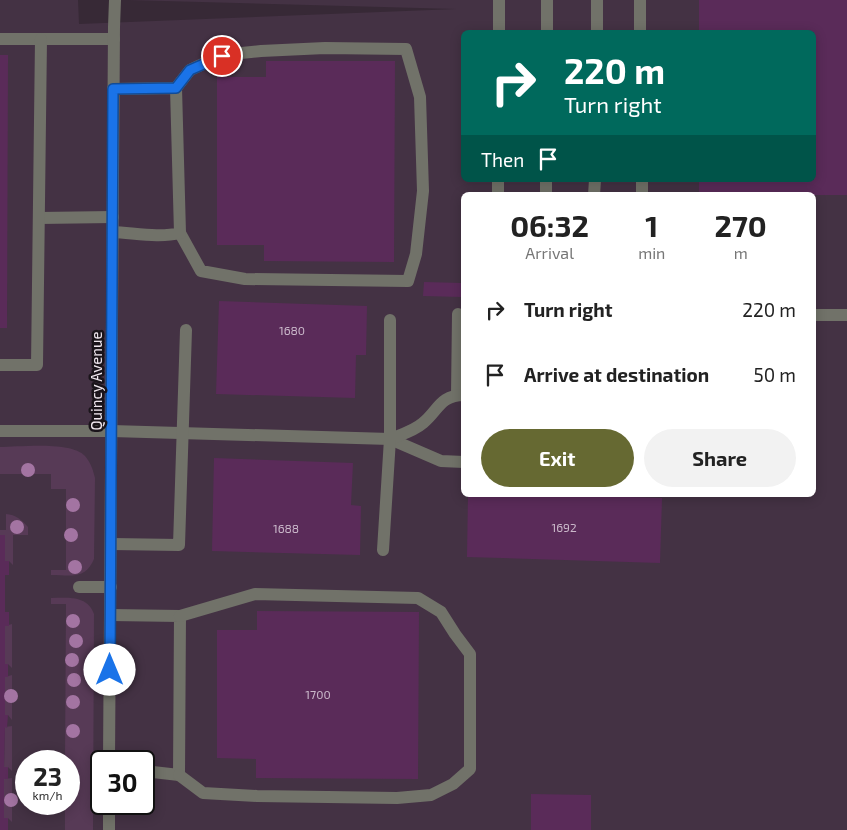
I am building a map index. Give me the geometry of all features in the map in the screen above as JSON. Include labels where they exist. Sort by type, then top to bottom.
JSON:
[{"type":"street","name":"Quincy Avenue","points":[[110,750],[115,0]]},
{"type":"street","points":[[499,0],[499,30]]},
{"type":"street","points":[[547,0],[547,30]]},
{"type":"street","points":[[597,30],[598,0]]},
{"type":"street","points":[[640,0],[640,30]]},
{"type":"street","points":[[0,39],[114,39]]},
{"type":"street","points":[[0,365],[37,366],[41,39]]},
{"type":"street","points":[[325,48],[406,49],[420,97],[423,191],[416,254],[408,282],[245,279],[202,271],[180,234],[176,88],[190,70],[222,56],[261,51],[325,48]]},
{"type":"street","points":[[113,89],[176,88]]},
{"type":"street","points":[[39,218],[113,217]]},
{"type":"street","points":[[113,232],[167,236],[180,234]]},
{"type":"street","points":[[390,439],[422,424],[442,401],[460,395],[458,314]]},
{"type":"street","points":[[816,315],[847,315]]},
{"type":"street","points":[[383,550],[390,439],[390,320]]},
{"type":"street","points":[[112,544],[179,544],[186,330]]},
{"type":"street","points":[[0,431],[112,431],[390,439],[441,461],[461,462]]},
{"type":"street","points":[[80,587],[111,587]]},
{"type":"street","points":[[111,615],[180,616],[255,594],[418,598],[441,612],[470,654],[470,769],[453,784],[431,795],[397,798],[257,796],[203,793],[179,775],[155,772]]},
{"type":"street","points":[[179,775],[180,616]]},
{"type":"street","points":[[109,815],[109,830]]},
{"type":"shaded area","points":[[0,0],[78,0],[79,24],[456,9],[127,0],[847,0],[847,830],[0,830]]},
{"type":"shaded area","points":[[0,447],[69,448],[78,451],[87,459],[92,467],[95,478],[94,559],[90,566],[82,573],[77,575],[51,575],[51,570],[66,570],[66,489],[51,489],[51,474],[0,474]]},
{"type":"shaded area","points":[[6,514],[13,515],[28,527],[28,535],[13,535],[13,565],[9,561],[5,561],[5,535],[0,535],[0,530],[6,530]]},
{"type":"shaded area","points":[[51,598],[76,599],[87,603],[94,614],[93,750],[90,750],[90,815],[93,815],[93,830],[65,830],[65,815],[80,815],[80,750],[65,750],[66,604],[51,604]]},
{"type":"shaded area","points":[[12,624],[12,668],[5,664],[5,626]]},
{"type":"shaded area","points":[[12,675],[12,720],[8,715],[5,715],[5,677]]},
{"type":"shaded area","points":[[12,726],[12,771],[8,767],[4,767],[5,727]]},
{"type":"shaded area","points":[[12,778],[12,822],[8,818],[4,818],[4,779]]},
{"type":"building","points":[[699,0],[847,0],[847,195],[816,195],[816,192],[699,192],[699,182],[816,182],[816,30],[699,30]]},
{"type":"building","points":[[0,55],[8,55],[7,328],[0,328]]},
{"type":"building","points":[[266,61],[395,61],[394,262],[264,261],[264,245],[217,245],[217,77],[266,77]]},
{"type":"building","points":[[424,282],[461,283],[461,297],[423,296]]},
{"type":"building","points":[[219,301],[367,306],[366,355],[356,355],[355,398],[216,394]]},
{"type":"building","points":[[214,458],[353,463],[351,505],[361,506],[360,555],[212,551]]},
{"type":"building","points":[[468,497],[662,498],[660,563],[467,557]]},
{"type":"building","points":[[0,535],[5,535],[5,561],[9,561],[9,575],[5,575],[5,612],[9,612],[9,626],[5,626],[5,664],[8,664],[8,677],[5,677],[5,715],[8,715],[7,728],[5,727],[4,767],[8,767],[8,779],[4,779],[4,818],[8,818],[8,830],[0,830]]},
{"type":"building","points":[[257,611],[419,612],[418,779],[256,778],[256,759],[217,758],[217,630],[257,630]]},
{"type":"building","points":[[531,794],[591,795],[591,830],[531,830]]},
{"type":"route","points":[[110,670],[113,89],[176,88],[190,70],[222,56]]}]
